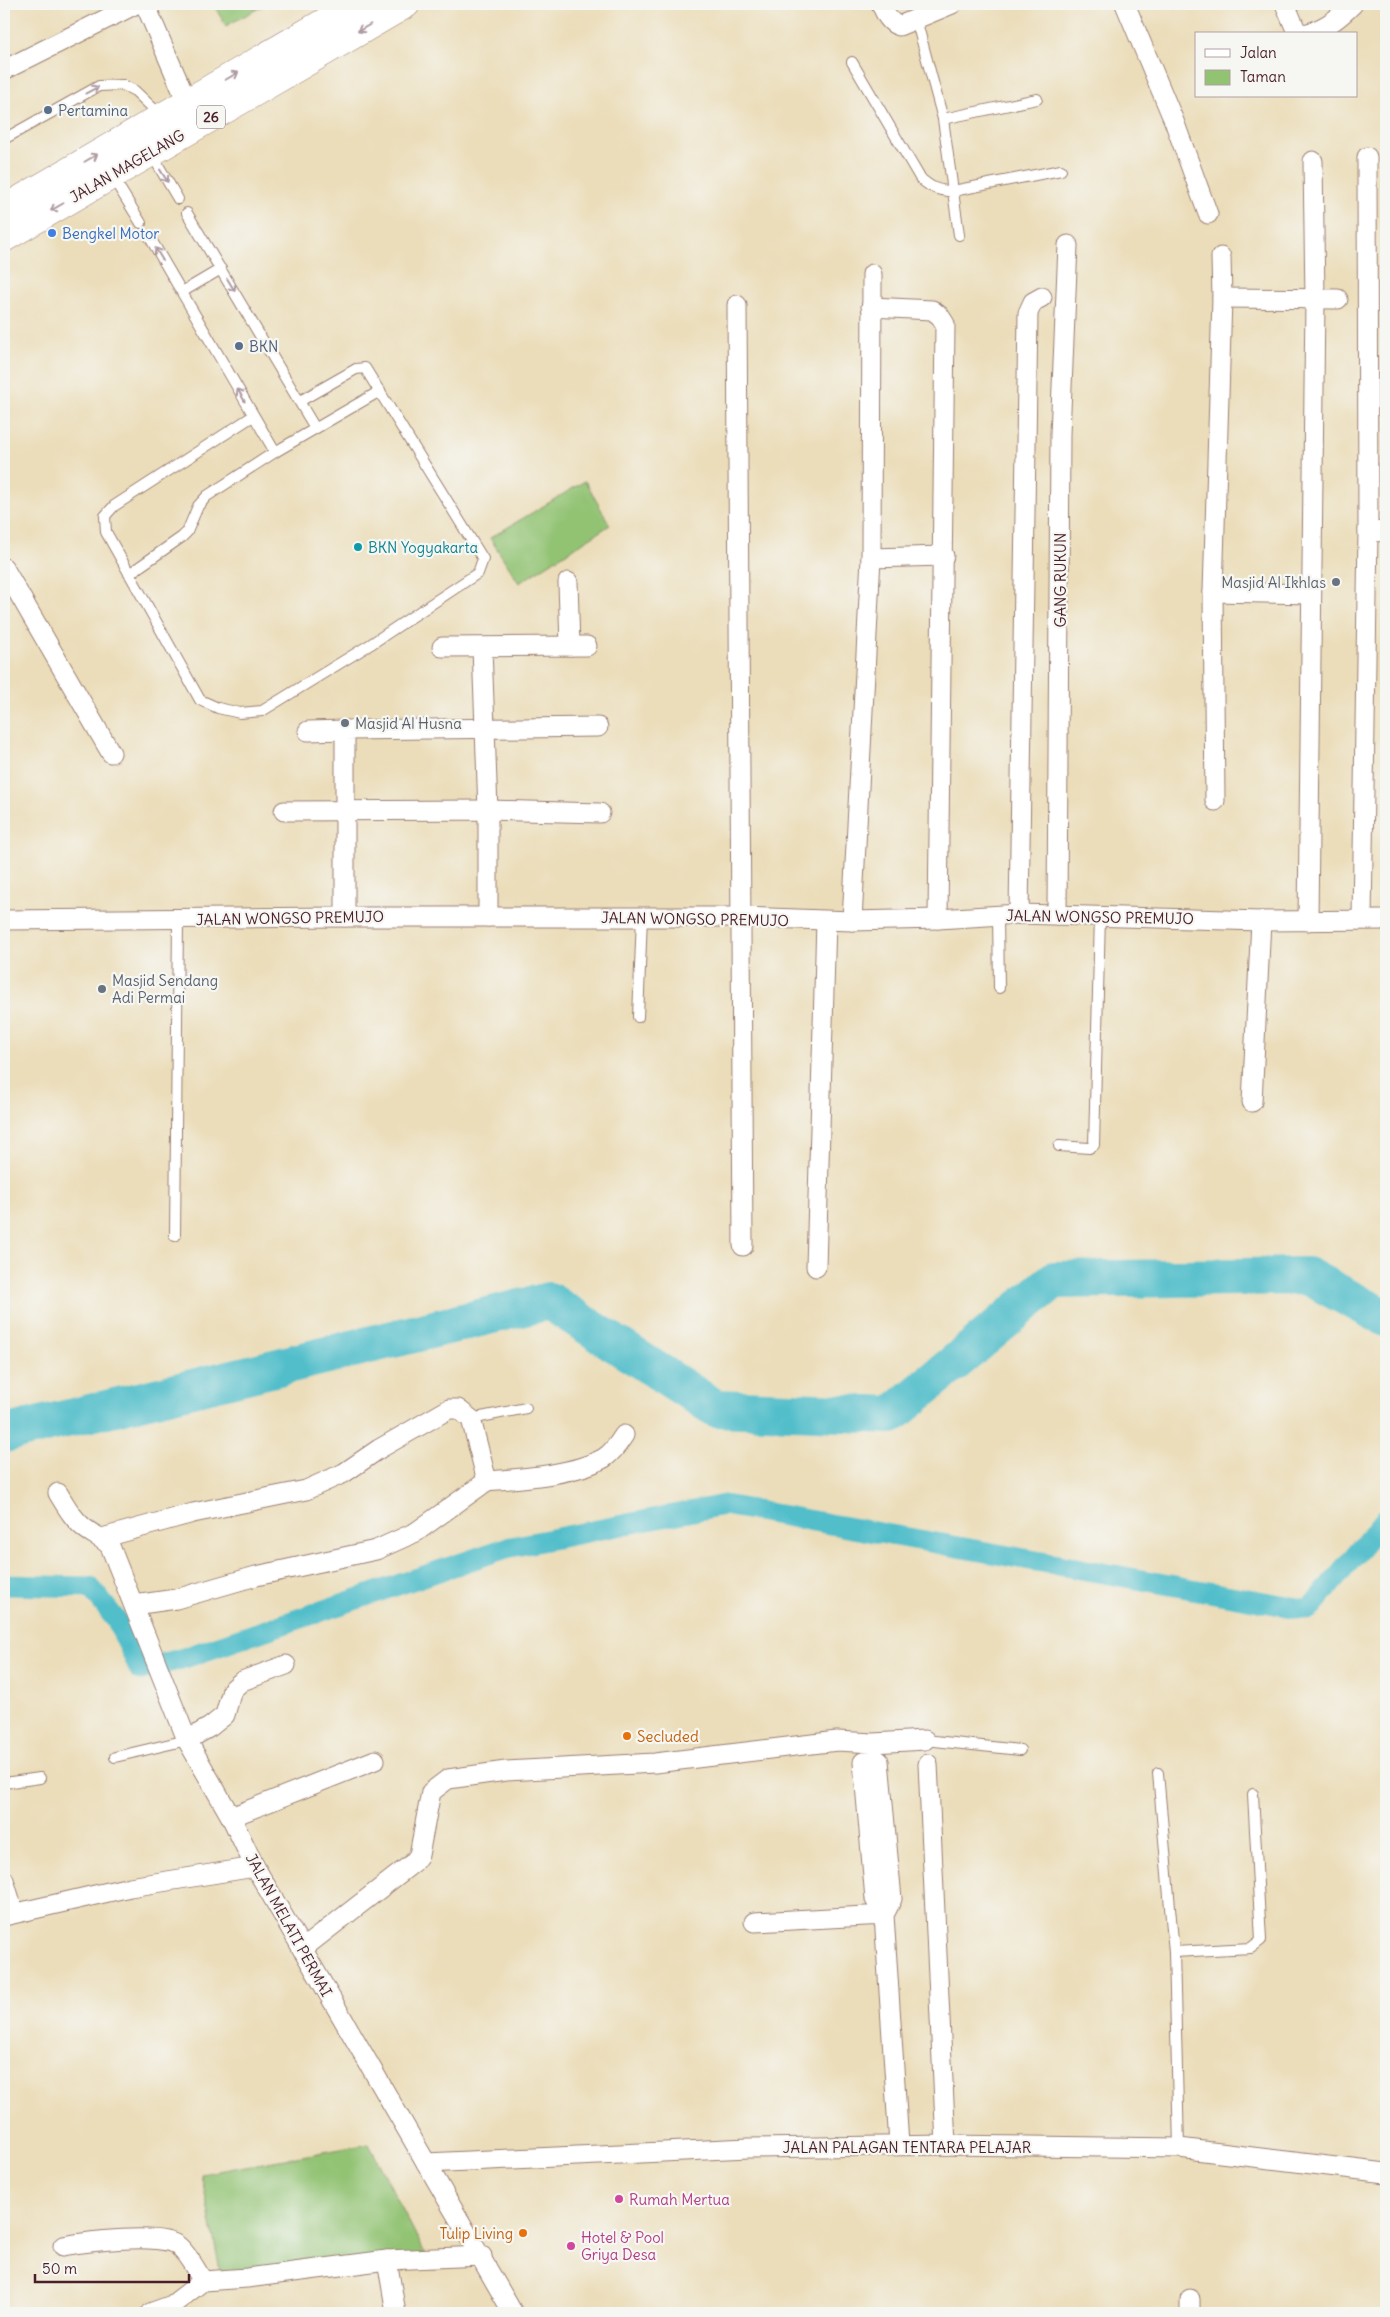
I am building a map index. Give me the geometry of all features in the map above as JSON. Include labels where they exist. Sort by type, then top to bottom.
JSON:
[{"type":"highway","name":"JALAN MAGELANG","points":[[7,222],[162,117],[356,4]]},
{"type":"highway","name":"JALAN MAGELANG","points":[[7,222],[112,175],[406,4]]},
{"type":"street","points":[[4,70],[136,4]]},
{"type":"street","points":[[146,4],[187,102]]},
{"type":"street","points":[[881,4],[894,25],[899,26],[952,4]]},
{"type":"street","points":[[1125,4],[1174,121],[1208,214]]},
{"type":"street","points":[[1285,4],[1296,30],[1300,32]]},
{"type":"street","points":[[1308,32],[1327,25],[1340,17],[1353,4]]},
{"type":"street","points":[[1362,919],[1377,531],[1368,157]]},
{"type":"street","points":[[1308,921],[1315,299],[1313,161]]},
{"type":"street","name":"GANG RUKUN","points":[[1057,915],[1060,434],[1068,246]]},
{"type":"street","points":[[1215,801],[1213,592],[1222,298],[1221,257]]},
{"type":"street","points":[[852,921],[870,558],[872,274]]},
{"type":"street","points":[[1019,914],[1028,313],[1033,302],[1042,297]]},
{"type":"street","points":[[1222,298],[1338,299]]},
{"type":"street","points":[[737,305],[743,1246]]},
{"type":"street","points":[[871,307],[932,310],[940,316],[945,324],[944,556],[938,919]]},
{"type":"street","points":[[870,558],[944,556]]},
{"type":"street","points":[[4,568],[111,753]]},
{"type":"street","points":[[442,648],[578,646],[568,582]]},
{"type":"street","points":[[1213,592],[1311,594]]},
{"type":"street","points":[[482,648],[488,810],[488,917]]},
{"type":"street","points":[[308,731],[598,727]]},
{"type":"street","points":[[345,730],[345,917]]},
{"type":"street","points":[[284,811],[488,810],[600,813]]},
{"type":"street","name":"JALAN WONGSO PREMUJO","points":[[4,920],[345,917],[742,917],[852,921],[938,919],[1019,914],[1261,921],[1386,920]]},
{"type":"street","points":[[816,1266],[826,921]]},
{"type":"street","points":[[1252,1102],[1261,921]]},
{"type":"street","points":[[102,1538],[193,1513],[306,1490],[344,1473],[379,1449],[449,1409],[458,1409],[471,1419],[487,1481]]},
{"type":"street","points":[[58,1493],[73,1517],[87,1531],[102,1538],[110,1546],[134,1605],[176,1599],[256,1576],[376,1550],[416,1532],[487,1481],[533,1476],[589,1465],[606,1457],[624,1435]]},
{"type":"street","name":"JALAN MELATI PERMAI","points":[[134,1605],[187,1740],[231,1817],[255,1867],[482,2256],[513,2313]]},
{"type":"street","points":[[187,1740],[226,1715],[232,1690],[242,1681],[286,1666]]},
{"type":"street","points":[[302,1949],[413,1863],[419,1855],[431,1792],[448,1779],[506,1771],[656,1763],[837,1740],[873,1743],[925,1740]]},
{"type":"street","points":[[231,1817],[375,1760]]},
{"type":"street","points":[[884,1915],[892,1899],[879,1761],[863,1762],[875,1899],[884,1915],[899,2145]]},
{"type":"street","points":[[928,1764],[946,2144]]},
{"type":"street","points":[[4,1880],[9,1914],[130,1886],[255,1867]]},
{"type":"street","points":[[754,1922],[884,1915]]},
{"type":"street","name":"JALAN PALAGAN TENTARA PELAJAR","points":[[426,2163],[748,2148],[946,2144],[1179,2148],[1386,2173]]},
{"type":"street","points":[[63,2246],[84,2242],[163,2239],[178,2245],[202,2281]]},
{"type":"street","points":[[150,2313],[172,2306],[202,2281],[247,2278],[386,2260],[482,2256]]},
{"type":"street","points":[[386,2260],[396,2313]]},
{"type":"lane","points":[[916,19],[943,120],[959,235]]},
{"type":"lane","points":[[852,62],[920,178],[938,191],[953,191],[1060,170]]},
{"type":"lane","points":[[4,139],[99,86],[123,85],[135,91],[162,117]]},
{"type":"lane","points":[[943,120],[1037,99]]},
{"type":"lane","points":[[150,152],[178,199]]},
{"type":"lane","points":[[112,175],[140,223]]},
{"type":"lane","points":[[187,213],[315,428]]},
{"type":"lane","points":[[149,236],[275,452]]},
{"type":"lane","points":[[182,292],[221,268]]},
{"type":"lane","points":[[253,416],[114,506],[105,516],[106,532],[200,700],[218,708],[240,713],[262,711],[371,644],[478,573],[483,559],[365,368],[361,368],[300,401]]},
{"type":"lane","points":[[129,574],[182,538],[187,532],[198,506],[208,496],[275,452],[380,391]]},
{"type":"lane","points":[[998,915],[999,988]]},
{"type":"lane","points":[[1058,1146],[1089,1148],[1094,1145],[1100,916]]},
{"type":"lane","points":[[638,1017],[642,917]]},
{"type":"lane","points":[[176,1236],[178,919]]},
{"type":"lane","points":[[471,1419],[526,1408]]},
{"type":"lane","points":[[115,1757],[187,1740]]},
{"type":"lane","points":[[925,1740],[1020,1750]]},
{"type":"lane","points":[[1158,1773],[1174,1952],[1179,2148]]},
{"type":"lane","points":[[4,1782],[40,1778]]},
{"type":"lane","points":[[1174,1952],[1251,1948],[1261,1940],[1254,1794]]},
{"type":"green space","points":[[213,4],[266,4],[226,26]]},
{"type":"green space","points":[[585,481],[610,525],[519,583],[490,538]]},
{"type":"green space","points":[[369,2144],[426,2255],[221,2275],[201,2174]]},
{"type":"waterway","points":[[4,1434],[549,1301],[715,1408],[892,1415],[1054,1280],[1307,1276],[1386,1318]]},
{"type":"waterway","points":[[4,1585],[90,1587],[117,1621],[140,1670],[184,1658],[506,1548],[724,1505],[1309,1610],[1386,1518]]},
{"type":"place","name":"Pertamina","points":[[48,110]]},
{"type":"place","name":"Bengkel Motor","points":[[52,233]]},
{"type":"place","name":"BKN","points":[[239,346]]},
{"type":"place","name":"BKN Yogyakarta","points":[[358,547]]},
{"type":"place","name":"Masjid Al Ikhlas","points":[[1336,582]]},
{"type":"place","name":"Masjid Al Husna","points":[[345,723]]},
{"type":"place","name":"Masjid Sendang Adi Permai","points":[[102,989]]},
{"type":"place","name":"Secluded","points":[[627,1736]]},
{"type":"place","name":"Rumah Mertua","points":[[619,2199]]},
{"type":"place","name":"Tulip Living","points":[[523,2233]]},
{"type":"place","name":"Hotel & Pool Griya Desa","points":[[571,2246]]}]
